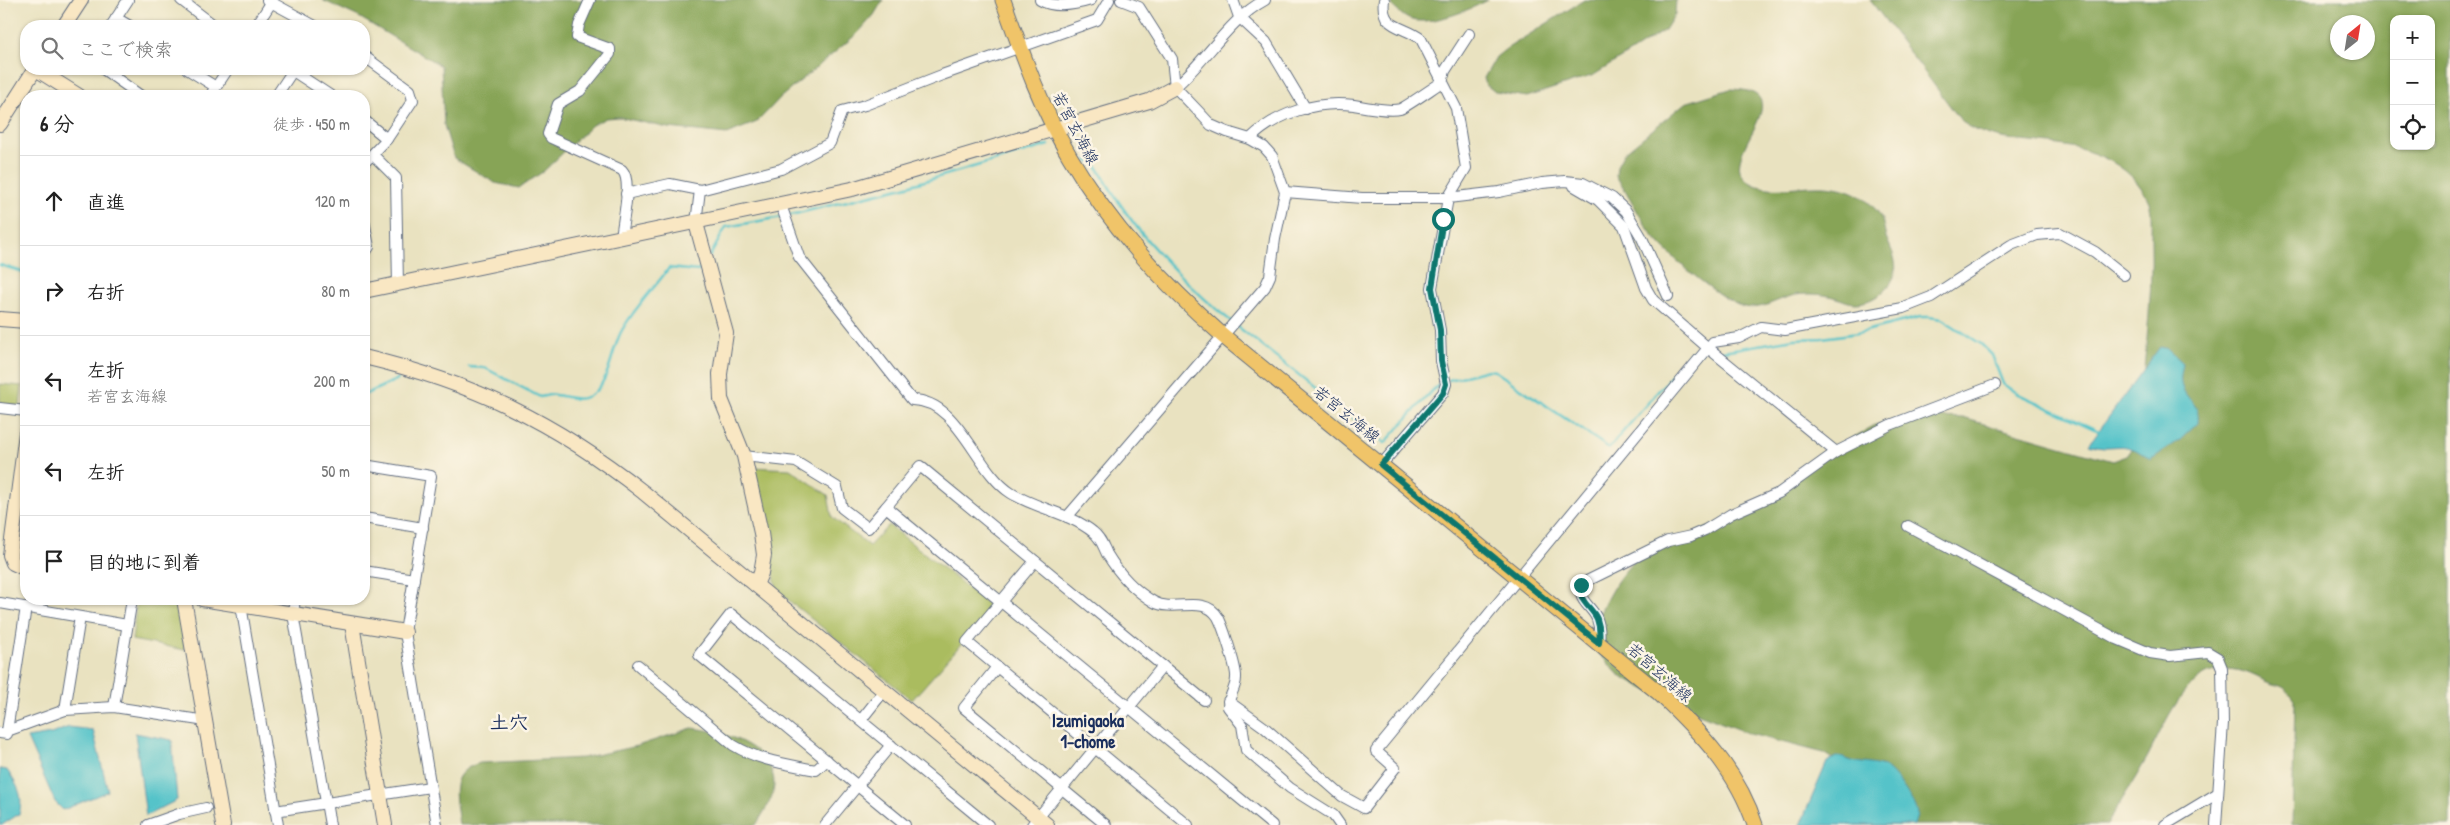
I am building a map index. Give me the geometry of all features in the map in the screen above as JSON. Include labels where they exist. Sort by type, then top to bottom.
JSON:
[{"type":"main road","name":"若宮玄海線","points":[[1003,0],[1020,48],[1056,130],[1089,188],[1117,227],[1146,262],[1181,299],[1222,335],[1659,693],[1711,746],[1741,792],[1755,825]]},
{"type":"street","points":[[68,20],[81,0]]},
{"type":"street","points":[[115,20],[128,0]]},
{"type":"street","points":[[181,0],[207,20]]},
{"type":"street","points":[[590,0],[579,25],[577,37],[605,46],[610,49],[610,54],[580,92],[558,104],[548,134],[560,142],[622,170],[628,180],[621,239]]},
{"type":"street","points":[[1040,0],[1046,4],[1071,5],[1091,0]]},
{"type":"street","points":[[626,194],[670,184],[700,190],[781,169],[826,146],[834,137],[842,111],[865,105],[942,75],[1097,20],[1109,0]]},
{"type":"street","points":[[1067,517],[1265,287],[1270,276],[1275,238],[1286,192],[1272,156],[1264,147],[1250,139],[1227,132],[1210,124],[1175,87],[1172,59],[1155,31],[1139,6],[1121,0]]},
{"type":"street","points":[[1234,0],[1239,17],[1266,42],[1306,109]]},
{"type":"street","points":[[370,290],[621,239],[852,189],[1149,101],[1175,87],[1222,39],[1239,17],[1265,0]]},
{"type":"street","points":[[1381,465],[1443,393],[1446,384],[1441,361],[1440,330],[1432,288],[1448,198],[1466,168],[1456,108],[1421,39],[1412,33],[1393,26],[1387,20],[1382,10],[1384,0]]},
{"type":"street","points":[[259,20],[269,1],[304,20]]},
{"type":"street","points":[[1250,139],[1272,123],[1306,109],[1342,104],[1400,109],[1442,82],[1445,71],[1469,34]]},
{"type":"street","points":[[370,60],[410,90],[413,100],[387,139],[370,158]]},
{"type":"street","points":[[22,90],[32,75]]},
{"type":"street","points":[[45,75],[69,90]]},
{"type":"street","points":[[111,75],[133,90]]},
{"type":"street","points":[[194,75],[211,90]]},
{"type":"street","points":[[214,90],[224,75]]},
{"type":"street","points":[[280,90],[291,75]]},
{"type":"street","points":[[301,75],[322,90]]},
{"type":"street","points":[[0,124],[20,93]]},
{"type":"street","points":[[370,125],[387,139]]},
{"type":"street","points":[[373,155],[396,178],[398,285]]},
{"type":"street","points":[[1565,181],[1598,200],[1624,226],[1646,288],[1653,300],[1706,347],[1836,452]]},
{"type":"street","points":[[1286,192],[1362,198],[1448,198],[1565,181],[1583,183],[1600,190],[1626,211],[1642,238],[1668,296]]},
{"type":"street","points":[[700,190],[696,223],[726,333],[720,374],[721,399],[744,456],[764,555],[761,573],[756,585]]},
{"type":"street","points":[[781,204],[798,257],[902,390],[912,400],[922,400],[932,404],[949,417],[988,470],[1011,492],[1067,517],[1096,534],[1114,564],[1140,594],[1158,604],[1166,606],[1203,605],[1218,616],[1236,670],[1236,680],[1228,701],[1228,707],[1242,726],[1246,750],[1290,788],[1333,815],[1340,825]]},
{"type":"street","points":[[1228,701],[1264,727],[1342,796],[1364,808],[1395,768],[1376,751],[1706,347],[1713,342],[1739,338],[1761,327],[1785,330],[1903,308],[1931,297],[2011,245],[2037,234],[2060,233],[2095,252],[2124,275]]},
{"type":"street","points":[[0,318],[20,320]]},
{"type":"street","points":[[370,359],[467,387],[555,430],[618,472],[884,691],[1039,823],[1062,789],[1163,666]]},
{"type":"street","points":[[1599,643],[1600,630],[1597,618],[1581,597],[1581,585],[1668,541],[1691,536],[1705,530],[1731,514],[1779,493],[1836,452],[1890,425],[1995,385]]},
{"type":"street","points":[[0,408],[20,410]]},
{"type":"street","points":[[744,456],[796,462],[837,487],[842,508],[868,528],[920,466],[1204,700]]},
{"type":"street","points":[[370,466],[431,476],[405,632],[437,825]]},
{"type":"street","points":[[20,479],[10,556],[13,563],[20,566]]},
{"type":"street","points":[[886,508],[1128,707],[1260,822],[1272,825]]},
{"type":"street","points":[[370,519],[423,528]]},
{"type":"street","points":[[1908,526],[2117,639],[2150,653],[2170,656],[2208,652],[2218,658],[2222,668],[2223,723],[2216,825]]},
{"type":"street","points":[[1035,561],[967,642],[1188,825]]},
{"type":"street","points":[[370,572],[414,580]]},
{"type":"street","points":[[0,603],[127,624]]},
{"type":"street","points":[[114,707],[131,605]]},
{"type":"street","points":[[185,605],[223,825]]},
{"type":"street","points":[[235,605],[405,632]]},
{"type":"street","points":[[294,605],[293,614],[330,825]]},
{"type":"street","points":[[241,606],[278,825]]},
{"type":"street","points":[[26,607],[4,732],[65,710],[114,707],[206,720]]},
{"type":"street","points":[[905,825],[699,655],[731,614],[988,825]]},
{"type":"street","points":[[65,710],[80,617]]},
{"type":"street","points":[[352,624],[385,825]]},
{"type":"street","points":[[638,665],[733,745],[747,753],[765,760],[816,770],[826,760]]},
{"type":"street","points":[[997,667],[964,708],[1106,825]]},
{"type":"street","points":[[861,720],[884,691]]},
{"type":"street","points":[[825,825],[891,745]]},
{"type":"street","points":[[275,811],[430,787]]},
{"type":"street","points":[[2165,825],[2218,793]]},
{"type":"street","points":[[148,825],[179,814],[206,808]]},
{"type":"green space","points":[[322,0],[883,0],[874,15],[858,33],[781,97],[757,122],[727,134],[668,128],[619,117],[606,118],[592,125],[544,171],[519,188],[495,183],[454,158],[444,125],[441,66],[370,24],[370,20],[364,20]]},
{"type":"green space","points":[[1393,0],[1488,0],[1451,16],[1421,21],[1409,19],[1401,14],[1392,6]]},
{"type":"green space","points":[[1584,0],[1676,0],[1675,14],[1665,30],[1594,75],[1527,97],[1495,92],[1486,85],[1484,78],[1496,57]]},
{"type":"green space","points":[[1870,0],[2450,0],[2450,825],[2292,825],[2295,700],[2283,687],[2238,670],[2219,670],[2203,676],[2189,687],[2177,702],[2143,765],[2107,825],[1848,825],[1860,775],[1824,753],[1750,734],[1666,701],[1618,674],[1596,650],[1591,635],[1612,590],[1634,561],[1644,553],[1751,511],[1837,447],[1875,425],[1911,416],[1963,418],[2113,461],[2127,456],[2135,445],[2147,341],[2151,262],[2151,215],[2149,202],[2138,183],[2122,168],[2093,153],[2068,146],[2005,139],[1976,130],[1962,122]]},
{"type":"green space","points":[[1730,89],[1751,92],[1760,100],[1761,111],[1739,165],[1743,176],[1755,185],[1769,188],[1823,186],[1842,189],[1861,197],[1878,212],[1894,255],[1896,270],[1890,284],[1878,296],[1871,300],[1856,303],[1825,295],[1801,294],[1759,307],[1744,307],[1727,299],[1692,274],[1654,237],[1616,176],[1617,166],[1624,153],[1685,103]]},
{"type":"green space","points":[[0,384],[20,386],[20,406],[0,404]]},
{"type":"green space","points":[[752,467],[790,469],[828,495],[832,517],[869,546],[889,525],[993,608],[912,700],[777,591]]},
{"type":"green space","points":[[136,605],[179,605],[185,650],[132,640]]},
{"type":"green space","points":[[692,728],[732,737],[757,751],[766,761],[772,772],[774,786],[772,796],[756,825],[459,825],[455,796],[456,787],[458,779],[469,767],[480,763],[582,758],[637,746]]},
{"type":"water","points":[[2160,347],[2168,349],[2183,363],[2181,384],[2185,393],[2196,407],[2198,423],[2180,440],[2150,460],[2141,453],[2126,447],[2106,447],[2089,444]]},
{"type":"water","points":[[69,727],[93,730],[108,791],[63,810],[55,802],[27,738],[51,734]]},
{"type":"water","points":[[135,733],[172,740],[177,800],[146,816]]},
{"type":"water","points":[[1839,756],[1888,769],[1913,802],[1917,814],[1914,825],[1800,825],[1827,762]]},
{"type":"water","points":[[0,769],[7,770],[11,776],[19,791],[21,802],[19,814],[2,825],[0,825]]},
{"type":"waterway","points":[[787,216],[904,187],[1049,145]]},
{"type":"waterway","points":[[1087,160],[1095,163],[1121,205],[1164,259],[1206,300],[1232,322]]},
{"type":"waterway","points":[[710,256],[726,227],[782,217]]},
{"type":"waterway","points":[[0,265],[20,271]]},
{"type":"waterway","points":[[469,367],[485,368],[540,397],[553,395],[585,398],[596,391],[606,376],[621,332],[626,323],[669,268],[698,271],[702,266]]},
{"type":"waterway","points":[[1717,352],[1794,339],[1822,338],[1858,333],[1920,317],[1942,319],[1981,344],[1992,355],[2003,384],[2016,393],[2101,432]]},
{"type":"waterway","points":[[1237,326],[1385,443],[1443,381]]},
{"type":"waterway","points":[[1449,380],[1488,370],[1495,371],[1609,448],[1692,352],[1701,352]]},
{"type":"waterway","points":[[370,392],[398,379]]},
{"type":"district","name":"土穴","points":[[509,722]]},
{"type":"district","name":"Izumigaoka 1-chome","points":[[1088,731]]},
{"type":"route","points":[[1443,219],[1432,288],[1440,330],[1441,361],[1446,384],[1443,393],[1381,465],[1599,643],[1600,630],[1597,618],[1581,597],[1581,585]]}]
